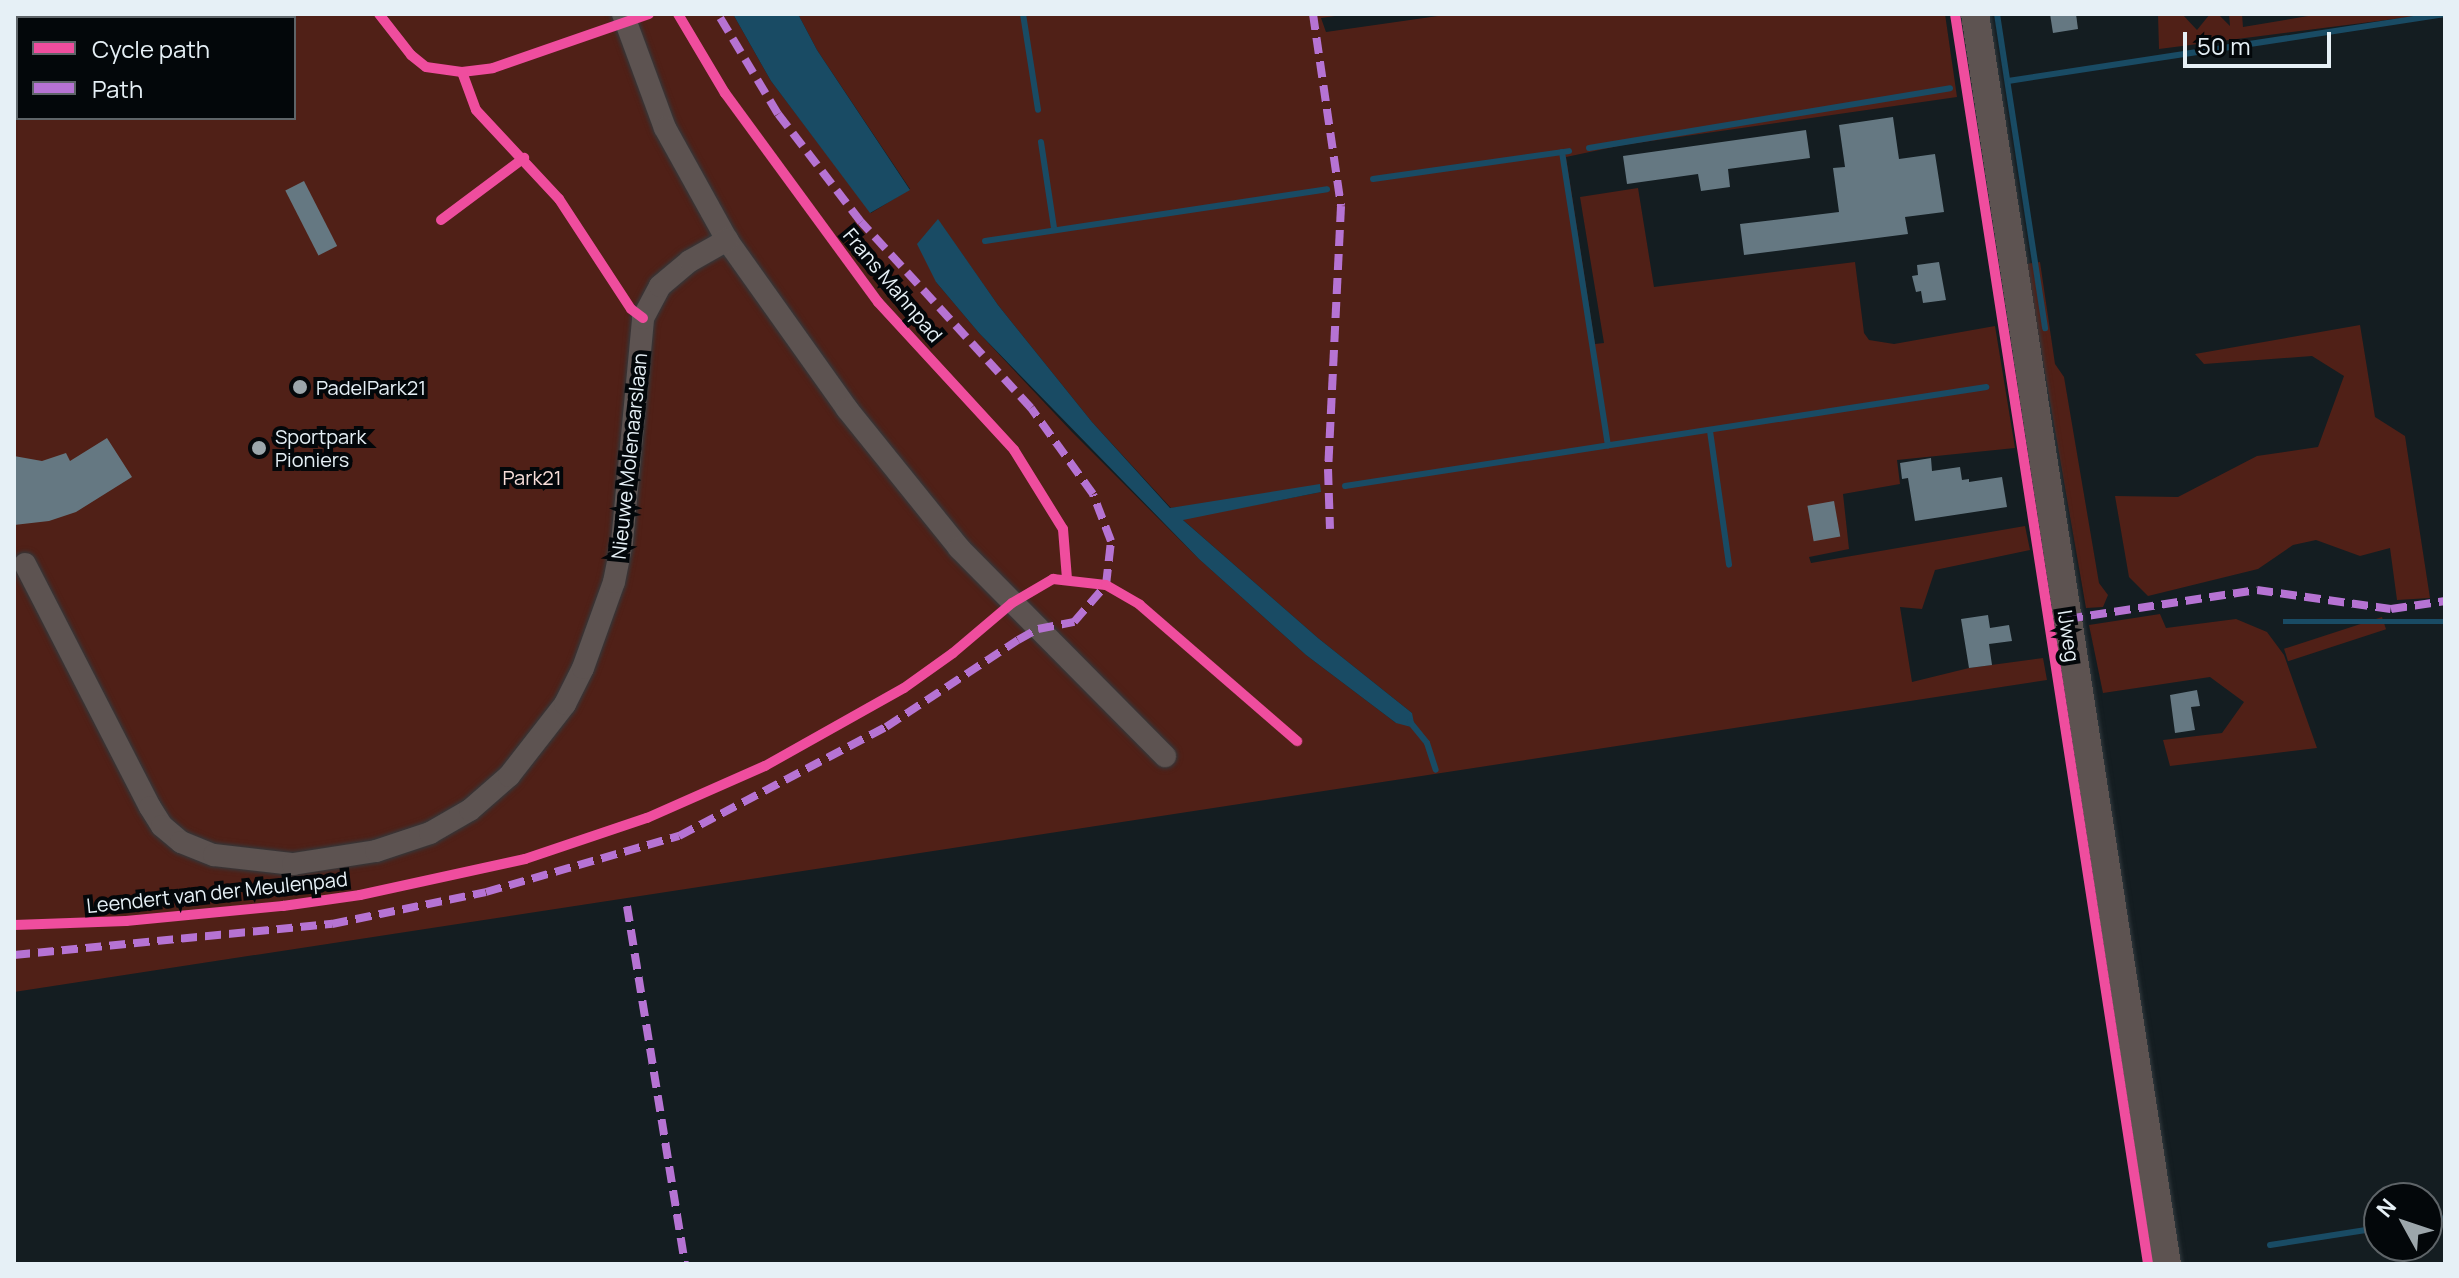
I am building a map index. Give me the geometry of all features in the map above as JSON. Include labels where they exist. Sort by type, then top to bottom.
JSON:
[{"type":"street","points":[[623,14],[665,128],[727,240],[847,409],[959,548],[1165,756]]},
{"type":"street","name":"IJweg","points":[[1975,14],[2167,1264]]},
{"type":"street","name":"Nieuwe Molenaarslaan","points":[[25,564],[150,807],[162,826],[181,842],[214,855],[293,864],[376,851],[430,833],[470,810],[509,776],[542,737],[577,680],[607,605],[622,542],[643,318],[660,286],[690,261],[727,240]]},
{"type":"green space","name":"Park21","points":[[14,14],[733,14],[771,81],[871,213],[910,189],[817,50],[798,14],[1349,14],[1321,18],[1326,32],[1452,14],[1945,14],[1957,97],[1623,145],[1566,157],[1595,344],[1604,343],[1580,197],[1638,188],[1654,287],[1855,262],[1864,333],[1869,340],[1894,344],[1995,326],[2015,448],[1897,460],[1900,484],[1843,494],[1849,549],[1809,557],[1811,563],[2025,526],[2030,550],[1935,570],[1922,609],[1900,607],[1912,682],[1969,668],[2043,658],[2047,680],[14,992]],"holes":[[[938,220],[998,305],[1092,422],[1171,508],[1321,492],[1182,519],[1318,638],[1412,713],[1396,723],[1306,655],[1199,559],[1072,432],[979,333],[936,282]]]},
{"type":"green space","points":[[2158,14],[2182,14],[2197,30],[2210,14],[2218,14],[2230,26],[2229,14],[2242,14],[2243,27],[2320,14],[2433,14],[2159,49]]},
{"type":"green space","points":[[2040,262],[2055,364],[2064,377],[2099,583],[2108,595],[2103,607],[2086,608],[2026,264]]},
{"type":"green space","points":[[2360,325],[2375,417],[2405,436],[2430,598],[2397,600],[2390,548],[2360,556],[2316,540],[2293,545],[2258,569],[2148,596],[2129,577],[2115,496],[2178,497],[2257,456],[2318,447],[2344,376],[2312,356],[2204,364],[2195,354]]},
{"type":"green space","points":[[2160,614],[2166,628],[2236,619],[2267,632],[2284,655],[2317,748],[2170,766],[2163,740],[2222,733],[2244,702],[2210,677],[2103,693],[2089,625]]},
{"type":"green space","points":[[2382,617],[2386,629],[2288,661],[2284,649]]},
{"type":"water","points":[[733,14],[798,14],[817,50],[910,190],[870,213],[771,81]]},
{"type":"water","points":[[938,219],[998,305],[1092,422],[1170,508],[1320,484],[1321,492],[1183,520],[1318,638],[1412,713],[1415,728],[1396,723],[1306,655],[1199,559],[979,333],[936,282],[917,244]]},
{"type":"water","points":[[2283,619],[2445,619],[2445,624],[2283,624]]},
{"type":"building","points":[[2050,14],[2076,14],[2078,29],[2053,33]]},
{"type":"building","points":[[1893,117],[1899,159],[1935,154],[1944,212],[1905,217],[1908,234],[1744,255],[1740,224],[1839,212],[1833,168],[1845,167],[1839,125]]},
{"type":"building","points":[[1806,130],[1810,158],[1728,169],[1730,187],[1701,191],[1698,174],[1627,184],[1623,156]]},
{"type":"building","points":[[304,181],[337,246],[318,256],[285,191]]},
{"type":"building","points":[[1939,262],[1946,300],[1923,303],[1921,291],[1916,292],[1912,276],[1918,275],[1917,265]]},
{"type":"building","points":[[107,438],[132,477],[76,512],[49,521],[14,525],[14,456],[42,461],[66,453],[70,461]]},
{"type":"building","points":[[1931,458],[1932,471],[1960,467],[1962,480],[1969,479],[1969,482],[2002,477],[2007,507],[1915,521],[1908,478],[1902,479],[1900,463]]},
{"type":"building","points":[[1834,501],[1840,536],[1814,541],[1807,506]]},
{"type":"building","points":[[1988,615],[1990,628],[2009,625],[2012,641],[1989,644],[1992,665],[1969,668],[1961,619]]},
{"type":"building","points":[[2197,690],[2200,706],[2191,707],[2195,730],[2175,733],[2170,695]]},
{"type":"waterway","points":[[1023,14],[1038,110]]},
{"type":"waterway","points":[[1997,14],[2045,328]]},
{"type":"waterway","points":[[2008,81],[2445,14]]},
{"type":"waterway","points":[[1589,148],[1950,88]]},
{"type":"waterway","points":[[1041,142],[1054,228]]},
{"type":"waterway","points":[[1373,179],[1569,151]]},
{"type":"waterway","points":[[1562,152],[1608,445]]},
{"type":"waterway","points":[[985,241],[1327,189]]},
{"type":"waterway","points":[[1345,486],[1986,387]]},
{"type":"waterway","points":[[1710,431],[1729,565]]},
{"type":"waterway","points":[[1410,722],[1427,743],[1436,770]]},
{"type":"waterway","points":[[2270,1245],[2363,1230]]},
{"type":"marked path","points":[[14,955],[332,924],[486,892],[679,836],[886,727],[1038,629],[1074,622],[1106,585],[1111,541],[1093,494],[1031,408],[861,222],[778,114],[718,14]]},
{"type":"marked path","points":[[1313,14],[1341,206],[1328,469],[1330,529]]},
{"type":"marked path","points":[[2067,619],[2257,590],[2391,609],[2445,601]]},
{"type":"marked path","points":[[627,906],[685,1264]]},
{"type":"cycle path","points":[[379,14],[411,55],[426,67],[462,72],[493,68],[649,14]]},
{"type":"cycle path","name":"Frans Mahnpad","points":[[678,14],[725,93],[878,302],[1014,450],[1063,529],[1067,579]]},
{"type":"cycle path","points":[[1955,14],[2148,1264]]},
{"type":"cycle path","points":[[462,72],[476,110],[559,199],[631,309],[643,318]]},
{"type":"cycle path","points":[[441,220],[524,158]]},
{"type":"cycle path","name":"Leendert van der Meulenpad","points":[[14,925],[126,921],[283,906],[360,895],[525,859],[647,818],[765,766],[904,688],[953,653],[1012,603],[1053,579],[1106,585],[1140,605],[1297,741]]},
{"type":"place","name":"PadelPark21","points":[[300,387]]},
{"type":"place","name":"Sportpark Pioniers","points":[[259,448]]}]
